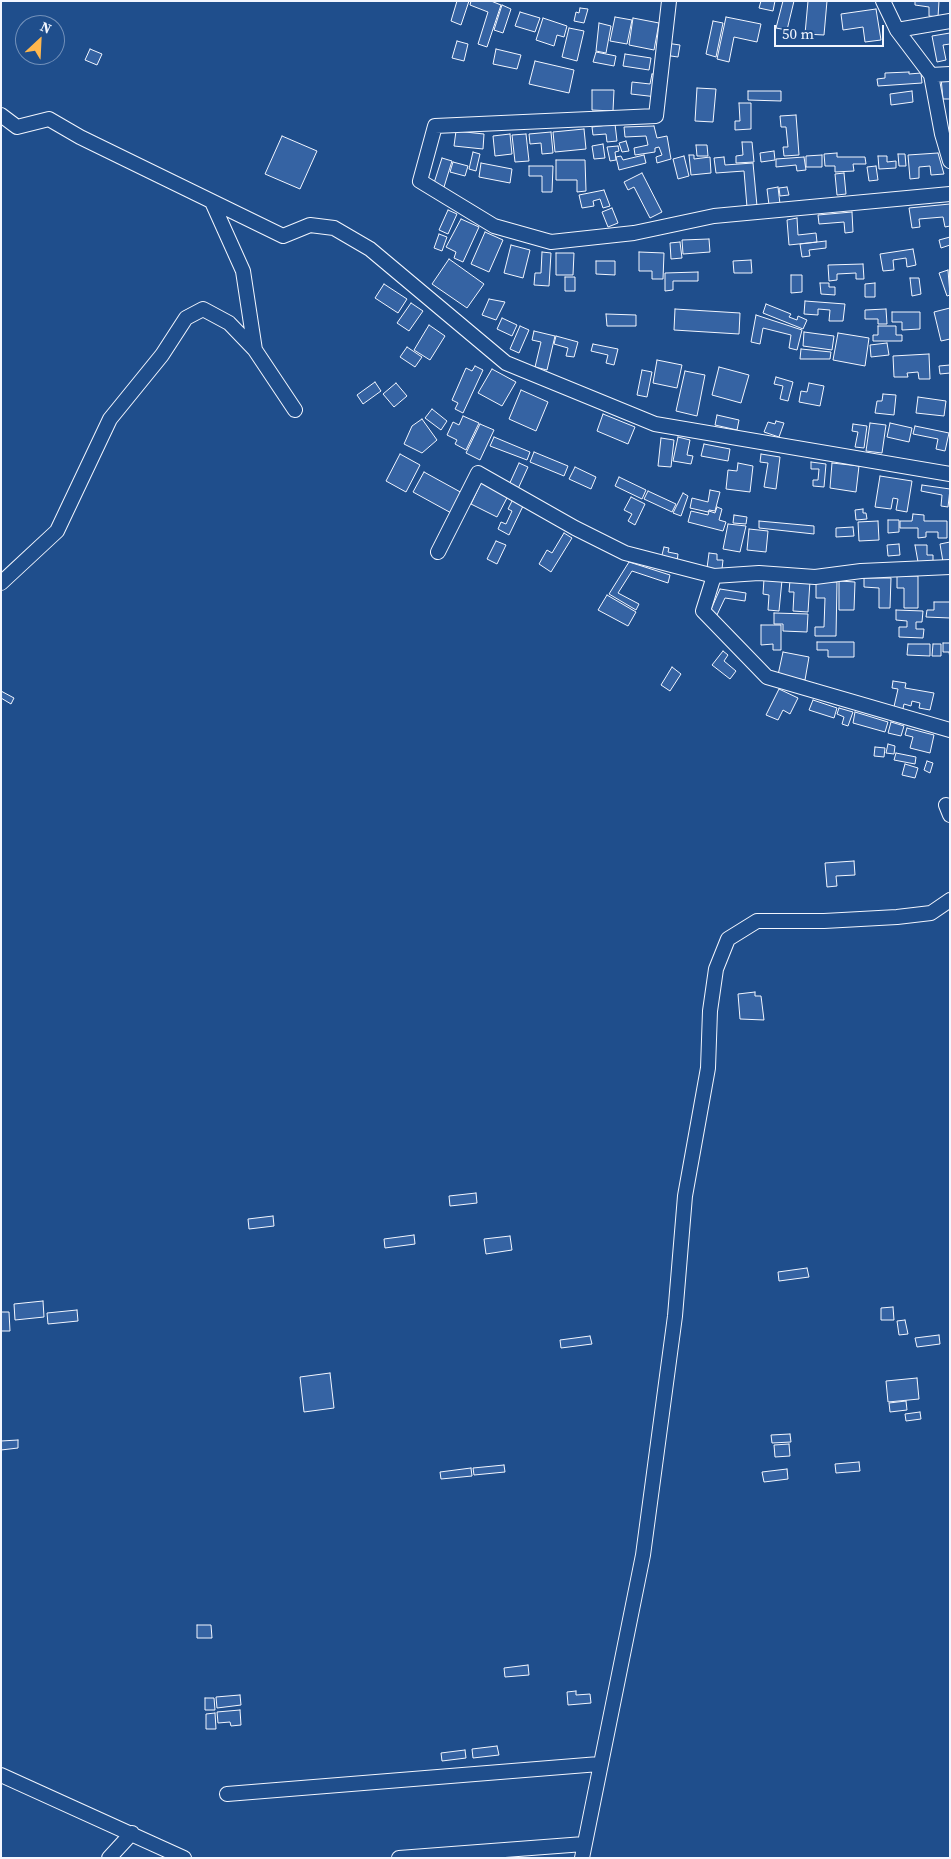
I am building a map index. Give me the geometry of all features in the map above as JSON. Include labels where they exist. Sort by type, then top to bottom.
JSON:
[{"type":"street","points":[[670,1],[656,116],[435,126],[420,180],[494,226],[551,242],[634,233],[714,216],[950,194]]},
{"type":"street","points":[[883,1],[897,30],[931,75],[942,134],[950,161]]},
{"type":"street","points":[[897,30],[950,21]]},
{"type":"street","points":[[931,75],[950,74]]},
{"type":"street","points":[[1,116],[17,127],[49,119],[80,137],[284,236],[310,225],[334,228],[370,249],[506,363],[655,424],[950,474]]},
{"type":"street","points":[[212,202],[243,271],[256,350]]},
{"type":"street","points":[[1,583],[57,531],[110,419],[162,355],[186,318],[203,309],[229,323],[256,350],[295,410]]},
{"type":"street","points":[[438,552],[478,473],[575,528],[625,553],[714,576],[759,573],[815,577],[860,571],[950,567]]},
{"type":"street","points":[[714,576],[703,611],[767,677],[950,730]]},
{"type":"street","points":[[399,1858],[583,1851],[599,1764],[643,1555],[675,1316],[685,1196],[708,1068],[710,1011],[716,969],[728,939],[756,921],[824,921],[897,917],[931,913],[950,900]]},
{"type":"street","points":[[227,1794],[599,1764]]},
{"type":"street","points":[[1,1775],[184,1858]]},
{"type":"street","points":[[109,1858],[132,1834]]},
{"type":"building","points":[[457,1],[469,1],[461,25],[451,21]]},
{"type":"building","points":[[471,1],[491,1],[501,5],[487,47],[478,44],[488,12],[470,5]]},
{"type":"building","points":[[761,1],[775,1],[773,11],[759,8]]},
{"type":"building","points":[[783,1],[794,1],[787,30],[776,28]]},
{"type":"building","points":[[808,1],[827,1],[824,35],[805,34]]},
{"type":"building","points":[[915,1],[939,1],[938,17],[929,16],[929,7],[915,5]]},
{"type":"building","points":[[502,5],[511,9],[503,33],[494,30]]},
{"type":"building","points":[[580,8],[588,9],[584,23],[574,21],[576,12],[579,13]]},
{"type":"building","points":[[876,9],[881,40],[865,42],[863,27],[843,30],[841,14]]},
{"type":"building","points":[[520,12],[540,18],[535,32],[515,26]]},
{"type":"building","points":[[615,17],[632,20],[627,44],[610,41]]},
{"type":"building","points":[[726,17],[761,24],[757,42],[734,37],[729,62],[717,59]]},
{"type":"building","points":[[543,18],[567,26],[564,37],[557,35],[554,46],[536,40]]},
{"type":"building","points":[[633,18],[659,23],[654,50],[629,45]]},
{"type":"building","points":[[713,21],[723,23],[716,57],[706,54]]},
{"type":"building","points":[[599,23],[611,26],[606,53],[596,51]]},
{"type":"building","points":[[569,28],[584,31],[577,61],[562,57]]},
{"type":"building","points":[[950,33],[950,44],[943,45],[946,60],[937,62],[932,36]]},
{"type":"building","points":[[457,41],[468,44],[464,61],[452,58]]},
{"type":"building","points":[[666,43],[680,45],[678,57],[664,55]]},
{"type":"building","points":[[90,49],[102,54],[97,65],[85,60]]},
{"type":"building","points":[[496,49],[521,55],[517,69],[493,64]]},
{"type":"building","points":[[596,52],[616,56],[614,66],[593,62]]},
{"type":"building","points":[[625,54],[651,58],[649,70],[623,66]]},
{"type":"building","points":[[535,61],[574,70],[569,93],[529,84]]},
{"type":"building","points":[[909,72],[909,74],[921,73],[922,83],[878,86],[877,79],[885,78],[885,73]]},
{"type":"building","points":[[652,74],[659,74],[657,97],[631,94],[632,82],[650,84]]},
{"type":"building","points":[[941,78],[950,78],[950,99],[943,99]]},
{"type":"building","points":[[697,88],[716,89],[713,122],[695,121]]},
{"type":"building","points":[[592,90],[614,90],[613,111],[592,110]]},
{"type":"building","points":[[748,91],[781,91],[781,101],[748,100]]},
{"type":"building","points":[[912,91],[913,102],[891,105],[890,94]]},
{"type":"building","points":[[739,103],[751,103],[751,129],[735,130],[735,121],[740,121]]},
{"type":"building","points":[[796,115],[799,155],[784,156],[783,147],[788,147],[786,127],[781,127],[780,116]]},
{"type":"building","points":[[615,124],[617,141],[607,142],[606,134],[593,135],[592,127]]},
{"type":"building","points":[[654,126],[657,138],[667,136],[671,159],[657,163],[656,157],[662,155],[659,147],[655,148],[655,152],[635,155],[634,148],[648,145],[646,136],[625,137],[624,127]]},
{"type":"building","points":[[584,129],[586,149],[555,152],[553,132]]},
{"type":"building","points":[[456,131],[484,134],[483,149],[454,146]]},
{"type":"building","points":[[551,132],[553,153],[542,154],[541,143],[530,144],[529,134]]},
{"type":"building","points":[[510,134],[512,154],[495,156],[493,136]]},
{"type":"building","points":[[526,134],[529,161],[515,162],[512,135]]},
{"type":"building","points":[[282,136],[317,151],[300,189],[265,174]]},
{"type":"building","points":[[626,141],[629,151],[622,152],[619,143]]},
{"type":"building","points":[[742,142],[752,142],[754,162],[736,163],[736,156],[743,155]]},
{"type":"building","points":[[603,144],[605,158],[594,159],[592,146]]},
{"type":"building","points":[[696,145],[707,145],[708,156],[697,156]]},
{"type":"building","points":[[618,146],[619,151],[615,152],[616,160],[610,161],[607,147]]},
{"type":"building","points":[[774,151],[775,160],[761,162],[760,153]]},
{"type":"building","points":[[473,152],[480,154],[476,171],[469,169]]},
{"type":"building","points":[[837,153],[837,157],[865,157],[866,164],[853,164],[854,171],[835,172],[835,166],[825,166],[824,154]]},
{"type":"building","points":[[938,153],[944,174],[931,175],[930,166],[919,167],[919,178],[910,179],[908,155]]},
{"type":"building","points":[[898,154],[905,154],[906,166],[899,166]]},
{"type":"building","points":[[644,155],[646,163],[619,170],[616,157],[621,156],[623,160]]},
{"type":"building","points":[[689,155],[694,155],[694,159],[710,157],[711,173],[691,175]]},
{"type":"building","points":[[822,155],[822,167],[806,167],[806,156]]},
{"type":"building","points":[[684,156],[689,176],[678,179],[673,159]]},
{"type":"building","points":[[878,156],[887,156],[887,162],[896,161],[896,168],[879,169]]},
{"type":"building","points":[[724,157],[725,165],[753,163],[757,206],[747,207],[744,171],[716,173],[714,158]]},
{"type":"building","points":[[804,157],[806,170],[797,171],[796,165],[776,167],[776,159]]},
{"type":"building","points":[[442,158],[452,161],[444,187],[434,183]]},
{"type":"building","points":[[556,160],[585,160],[586,191],[577,192],[577,180],[556,180]]},
{"type":"building","points":[[453,162],[468,166],[465,176],[450,172]]},
{"type":"building","points":[[481,163],[512,169],[510,183],[479,177]]},
{"type":"building","points":[[529,166],[553,166],[552,192],[542,192],[542,176],[529,176]]},
{"type":"building","points":[[876,166],[878,180],[869,181],[867,167]]},
{"type":"building","points":[[642,173],[662,212],[650,218],[634,187],[628,190],[624,182]]},
{"type":"building","points":[[844,173],[846,194],[837,195],[835,174]]},
{"type":"building","points":[[778,187],[780,204],[769,205],[767,189]]},
{"type":"building","points":[[787,187],[789,195],[780,196],[779,188]]},
{"type":"building","points":[[604,190],[610,206],[603,208],[600,199],[593,201],[594,206],[582,208],[579,195]]},
{"type":"building","points":[[950,204],[950,226],[945,227],[943,217],[919,219],[920,227],[912,228],[909,208]]},
{"type":"building","points":[[612,208],[618,223],[608,227],[602,212]]},
{"type":"building","points":[[448,210],[457,214],[448,234],[439,230]]},
{"type":"building","points":[[852,212],[853,232],[845,233],[844,222],[819,224],[818,215]]},
{"type":"building","points":[[797,218],[798,235],[816,233],[817,242],[789,245],[787,220]]},
{"type":"building","points":[[461,219],[479,227],[463,262],[454,258],[456,252],[446,247]]},
{"type":"building","points":[[485,232],[503,240],[489,272],[471,264]]},
{"type":"building","points":[[439,234],[447,237],[442,251],[434,248]]},
{"type":"building","points":[[950,237],[950,245],[941,248],[939,240]]},
{"type":"building","points":[[709,239],[710,252],[683,254],[682,240]]},
{"type":"building","points":[[826,241],[826,248],[809,250],[810,256],[802,257],[800,244]]},
{"type":"building","points":[[680,242],[682,258],[671,259],[670,243]]},
{"type":"building","points":[[511,245],[530,250],[523,278],[504,273]]},
{"type":"building","points":[[913,249],[916,265],[907,267],[906,258],[893,260],[894,270],[883,271],[880,254]]},
{"type":"building","points":[[542,252],[551,253],[549,286],[534,285],[535,273],[541,273]]},
{"type":"building","points":[[639,252],[664,253],[663,279],[652,279],[652,271],[639,271]]},
{"type":"building","points":[[556,253],[574,253],[573,275],[556,275]]},
{"type":"building","points":[[449,259],[484,284],[467,308],[432,284]]},
{"type":"building","points":[[751,260],[752,273],[734,273],[733,261]]},
{"type":"building","points":[[596,261],[615,261],[615,275],[596,274]]},
{"type":"building","points":[[863,264],[864,279],[856,279],[856,273],[837,274],[837,280],[829,281],[828,265]]},
{"type":"building","points":[[948,270],[950,295],[947,296],[939,273]]},
{"type":"building","points":[[698,272],[698,281],[673,281],[673,290],[665,291],[665,273]]},
{"type":"building","points":[[791,275],[802,275],[802,292],[791,293]]},
{"type":"building","points":[[565,277],[575,277],[575,291],[565,291]]},
{"type":"building","points":[[910,278],[919,278],[921,294],[912,296]]},
{"type":"building","points":[[820,283],[829,283],[829,287],[835,287],[835,295],[821,294]]},
{"type":"building","points":[[875,283],[875,297],[865,297],[865,284]]},
{"type":"building","points":[[384,284],[407,299],[398,313],[375,298]]},
{"type":"building","points":[[489,299],[505,302],[496,320],[482,315]]},
{"type":"building","points":[[805,301],[845,304],[843,321],[829,321],[830,310],[818,309],[818,315],[804,314]]},
{"type":"building","points":[[411,303],[423,311],[409,331],[397,323]]},
{"type":"building","points":[[766,304],[791,314],[789,317],[797,320],[798,316],[807,320],[803,329],[763,313]]},
{"type":"building","points":[[950,308],[950,339],[941,341],[934,312]]},
{"type":"building","points":[[675,309],[740,313],[739,334],[674,330]]},
{"type":"building","points":[[886,309],[887,324],[878,324],[878,319],[865,319],[865,310]]},
{"type":"building","points":[[892,312],[920,312],[920,329],[902,330],[902,322],[892,322]]},
{"type":"building","points":[[606,314],[636,315],[636,326],[607,326]]},
{"type":"building","points":[[756,315],[802,330],[797,350],[789,348],[791,335],[763,328],[760,344],[751,342]]},
{"type":"building","points":[[502,318],[517,325],[512,336],[497,329]]},
{"type":"building","points":[[429,325],[445,336],[430,360],[414,350]]},
{"type":"building","points":[[520,326],[529,330],[519,353],[510,349]]},
{"type":"building","points":[[878,326],[896,326],[896,335],[902,335],[902,341],[873,341],[873,335],[878,335]]},
{"type":"building","points":[[534,331],[555,336],[547,370],[535,367],[541,342],[532,340]]},
{"type":"building","points":[[804,332],[834,336],[832,350],[803,346]]},
{"type":"building","points":[[838,333],[869,338],[865,366],[833,360]]},
{"type":"building","points":[[556,336],[578,342],[574,357],[566,356],[568,348],[554,344]]},
{"type":"building","points":[[887,343],[889,355],[871,357],[870,345]]},
{"type":"building","points":[[593,344],[618,349],[614,365],[606,363],[608,355],[591,351]]},
{"type":"building","points":[[407,347],[422,357],[415,367],[400,357]]},
{"type":"building","points":[[801,349],[831,352],[830,359],[800,359]]},
{"type":"building","points":[[929,354],[930,379],[919,379],[918,372],[907,373],[908,377],[894,377],[893,356]]},
{"type":"building","points":[[657,360],[682,365],[677,388],[653,383]]},
{"type":"building","points":[[950,365],[950,373],[940,374],[939,366]]},
{"type":"building","points":[[475,366],[483,370],[463,413],[455,409],[458,403],[452,400],[466,368],[472,371]]},
{"type":"building","points":[[719,367],[749,375],[741,403],[712,395]]},
{"type":"building","points":[[492,369],[516,382],[502,406],[478,393]]},
{"type":"building","points":[[642,370],[652,372],[647,397],[637,395]]},
{"type":"building","points":[[685,371],[705,375],[697,416],[676,411]]},
{"type":"building","points":[[776,377],[793,382],[788,401],[780,399],[783,386],[774,384]]},
{"type":"building","points":[[375,382],[381,391],[363,404],[357,395]]},
{"type":"building","points":[[396,383],[407,396],[394,407],[383,394]]},
{"type":"building","points":[[809,383],[824,386],[820,406],[799,402],[801,391],[807,392]]},
{"type":"building","points":[[521,390],[548,402],[536,431],[509,419]]},
{"type":"building","points":[[883,394],[896,395],[894,415],[875,413],[877,401],[882,401]]},
{"type":"building","points":[[918,397],[946,401],[944,416],[916,413]]},
{"type":"building","points":[[432,409],[447,421],[441,430],[425,418]]},
{"type":"building","points":[[603,414],[635,427],[628,444],[597,431]]},
{"type":"building","points":[[717,415],[739,420],[737,430],[715,425]]},
{"type":"building","points":[[463,416],[479,423],[466,450],[455,444],[457,440],[447,435],[453,422],[459,425]]},
{"type":"building","points":[[422,419],[437,440],[422,453],[404,444],[412,426]]},
{"type":"building","points":[[776,421],[784,423],[779,437],[764,432],[768,422],[775,424]]},
{"type":"building","points":[[870,423],[886,425],[882,453],[866,451]]},
{"type":"building","points":[[890,423],[912,428],[909,442],[887,437]]},
{"type":"building","points":[[480,424],[494,430],[480,460],[466,453]]},
{"type":"building","points":[[853,424],[867,426],[864,448],[855,447],[858,432],[852,431]]},
{"type":"building","points":[[915,426],[949,433],[945,451],[936,449],[938,439],[913,434]]},
{"type":"building","points":[[494,437],[530,452],[527,460],[490,446]]},
{"type":"building","points":[[678,437],[690,440],[687,455],[693,456],[691,464],[673,461]]},
{"type":"building","points":[[661,438],[674,440],[671,467],[658,466]]},
{"type":"building","points":[[704,444],[730,449],[728,461],[701,456]]},
{"type":"building","points":[[534,452],[568,466],[564,476],[530,462]]},
{"type":"building","points":[[400,454],[420,465],[406,492],[386,481]]},
{"type":"building","points":[[761,454],[780,457],[776,489],[764,487],[768,463],[760,462]]},
{"type":"building","points":[[811,462],[826,464],[824,487],[813,486],[813,480],[818,480],[819,469],[811,469]]},
{"type":"building","points":[[519,463],[528,467],[517,491],[508,487]]},
{"type":"building","points":[[738,463],[753,466],[750,492],[726,489],[728,470],[737,471]]},
{"type":"building","points":[[832,463],[859,466],[856,492],[830,488]]},
{"type":"building","points":[[575,467],[596,477],[591,489],[569,479]]},
{"type":"building","points":[[424,472],[464,494],[453,514],[413,492]]},
{"type":"building","points":[[880,476],[912,481],[907,512],[896,510],[898,499],[893,498],[891,509],[875,507]]},
{"type":"building","points":[[619,477],[646,490],[642,499],[615,486]]},
{"type":"building","points":[[481,483],[508,496],[497,517],[471,504]]},
{"type":"building","points":[[922,485],[950,489],[948,507],[941,506],[942,495],[921,491]]},
{"type":"building","points":[[710,490],[720,492],[715,511],[709,510],[708,512],[690,508],[692,498],[708,502]]},
{"type":"building","points":[[648,491],[676,504],[672,512],[644,499]]},
{"type":"building","points":[[683,493],[688,496],[681,516],[673,513]]},
{"type":"building","points":[[631,497],[645,504],[635,525],[628,521],[632,514],[624,510]]},
{"type":"building","points":[[513,499],[524,504],[509,535],[498,529],[501,522],[506,524],[512,511],[508,509]]},
{"type":"building","points":[[717,507],[722,509],[719,520],[726,522],[723,531],[688,522],[691,511],[708,515],[709,511],[715,513]]},
{"type":"building","points":[[863,509],[867,519],[856,520],[855,510]]},
{"type":"building","points":[[913,514],[924,515],[924,521],[947,521],[947,538],[938,538],[938,532],[926,532],[926,537],[918,538],[918,528],[900,528],[900,521],[912,521]]},
{"type":"building","points":[[734,515],[747,517],[746,524],[733,523]]},
{"type":"building","points":[[888,520],[899,520],[899,532],[888,533]]},
{"type":"building","points":[[759,521],[814,526],[814,534],[759,528]]},
{"type":"building","points":[[878,521],[879,540],[859,541],[858,522]]},
{"type":"building","points":[[728,524],[746,526],[740,552],[723,549]]},
{"type":"building","points":[[853,527],[854,536],[836,537],[836,528]]},
{"type":"building","points":[[749,529],[768,531],[766,552],[747,550]]},
{"type":"building","points":[[564,533],[572,538],[551,572],[539,564],[547,550],[552,553]]},
{"type":"building","points":[[496,541],[506,545],[497,564],[487,559]]},
{"type":"building","points":[[950,542],[950,561],[943,562],[940,544]]},
{"type":"building","points":[[899,544],[900,555],[888,556],[887,545]]},
{"type":"building","points":[[915,545],[927,545],[927,555],[933,555],[933,562],[918,562]]},
{"type":"building","points":[[664,547],[669,548],[668,552],[678,554],[677,562],[661,559]]},
{"type":"building","points":[[709,553],[717,554],[717,560],[723,560],[722,569],[707,568]]},
{"type":"building","points":[[629,562],[670,575],[668,583],[632,571],[618,593],[639,604],[636,610],[609,594]]},
{"type":"building","points":[[897,576],[918,576],[918,608],[904,608],[904,588],[897,588]]},
{"type":"building","points":[[864,578],[891,578],[890,608],[879,608],[879,588],[864,587]]},
{"type":"building","points":[[764,579],[782,580],[779,611],[768,610],[769,595],[763,594]]},
{"type":"building","points":[[790,580],[810,581],[808,612],[793,611],[794,592],[789,592]]},
{"type":"building","points":[[839,581],[855,582],[854,610],[839,610]]},
{"type":"building","points":[[816,582],[837,582],[836,636],[815,636],[815,627],[824,627],[825,598],[816,598]]},
{"type":"building","points":[[720,589],[746,593],[745,601],[725,598],[716,617],[709,614]]},
{"type":"building","points":[[607,595],[636,612],[628,626],[598,610]]},
{"type":"building","points":[[934,602],[950,602],[950,618],[926,617],[927,610],[934,610]]},
{"type":"building","points":[[896,610],[923,611],[922,622],[916,622],[916,629],[924,629],[923,638],[899,637],[899,627],[907,627],[907,621],[896,620]]},
{"type":"building","points":[[774,613],[808,614],[807,632],[783,631],[783,624],[774,624]]},
{"type":"building","points":[[761,625],[781,625],[781,650],[773,650],[773,644],[761,645]]},
{"type":"building","points":[[817,642],[854,642],[854,657],[828,657],[828,650],[817,650]]},
{"type":"building","points":[[943,643],[950,643],[950,658],[949,652],[943,652]]},
{"type":"building","points":[[908,644],[930,644],[930,656],[907,655]]},
{"type":"building","points":[[933,644],[941,644],[941,656],[932,656]]},
{"type":"building","points":[[723,651],[728,655],[724,661],[736,671],[730,679],[712,665]]},
{"type":"building","points":[[783,652],[809,657],[805,680],[778,675]]},
{"type":"building","points":[[672,667],[681,674],[670,691],[661,685]]},
{"type":"building","points":[[893,681],[906,683],[905,688],[934,693],[930,710],[919,708],[920,703],[912,701],[911,706],[904,704],[902,713],[893,711],[898,689],[892,688]]},
{"type":"building","points":[[779,689],[798,698],[790,714],[783,710],[778,720],[766,715]]},
{"type":"building","points":[[1,691],[14,698],[11,704],[1,698]]},
{"type":"building","points":[[813,700],[837,708],[834,718],[809,710]]},
{"type":"building","points":[[839,708],[853,712],[848,726],[842,724],[844,717],[837,714]]},
{"type":"building","points":[[855,712],[888,722],[885,732],[853,723]]},
{"type":"building","points":[[891,722],[904,726],[901,736],[888,733]]},
{"type":"building","points":[[907,728],[934,735],[930,753],[910,748],[913,737],[905,735]]},
{"type":"building","points":[[888,744],[895,746],[894,754],[886,753]]},
{"type":"building","points":[[875,747],[885,748],[884,757],[874,756]]},
{"type":"building","points":[[896,753],[916,757],[915,764],[894,760]]},
{"type":"building","points":[[927,761],[933,763],[930,773],[924,770]]},
{"type":"building","points":[[905,764],[918,768],[915,778],[902,775]]},
{"type":"building","points":[[854,861],[855,875],[836,876],[837,886],[827,887],[825,863]]},
{"type":"building","points":[[755,992],[755,996],[761,996],[764,1020],[740,1019],[738,994]]},
{"type":"building","points":[[476,1193],[477,1203],[450,1206],[449,1196]]},
{"type":"building","points":[[273,1216],[274,1226],[249,1229],[248,1219]]},
{"type":"building","points":[[414,1235],[415,1244],[385,1248],[384,1239]]},
{"type":"building","points":[[510,1236],[512,1250],[486,1254],[484,1239]]},
{"type":"building","points":[[807,1268],[809,1277],[779,1281],[778,1272]]},
{"type":"building","points":[[43,1301],[44,1317],[15,1320],[14,1304]]},
{"type":"building","points":[[893,1307],[894,1320],[881,1320],[881,1308]]},
{"type":"building","points":[[77,1310],[78,1321],[48,1324],[47,1313]]},
{"type":"building","points":[[1,1312],[9,1312],[10,1331],[1,1331]]},
{"type":"building","points":[[905,1320],[908,1334],[899,1335],[897,1321]]},
{"type":"building","points":[[939,1335],[940,1344],[917,1347],[915,1338]]},
{"type":"building","points":[[590,1336],[592,1344],[561,1348],[560,1340]]},
{"type":"building","points":[[330,1373],[334,1408],[304,1412],[300,1377]]},
{"type":"building","points":[[917,1378],[919,1399],[888,1402],[886,1381]]},
{"type":"building","points":[[906,1401],[907,1410],[890,1412],[889,1403]]},
{"type":"building","points":[[920,1412],[921,1419],[906,1421],[905,1414]]},
{"type":"building","points":[[790,1434],[791,1442],[772,1443],[771,1435]]},
{"type":"building","points":[[18,1440],[18,1448],[1,1450],[1,1441]]},
{"type":"building","points":[[789,1444],[790,1456],[775,1457],[774,1445]]},
{"type":"building","points":[[859,1462],[860,1471],[836,1473],[835,1464]]},
{"type":"building","points":[[504,1465],[505,1472],[474,1475],[473,1468]]},
{"type":"building","points":[[471,1468],[472,1476],[441,1479],[440,1472]]},
{"type":"building","points":[[787,1469],[788,1479],[764,1482],[762,1472]]},
{"type":"building","points":[[197,1625],[211,1625],[212,1638],[197,1638]]},
{"type":"building","points":[[528,1665],[529,1675],[505,1677],[504,1668]]},
{"type":"building","points":[[576,1691],[576,1695],[590,1694],[591,1703],[568,1705],[567,1692]]},
{"type":"building","points":[[240,1695],[241,1705],[217,1708],[216,1697]]},
{"type":"building","points":[[205,1698],[214,1698],[215,1710],[205,1710]]},
{"type":"building","points":[[240,1710],[241,1725],[231,1726],[230,1722],[218,1723],[217,1712]]},
{"type":"building","points":[[215,1713],[216,1729],[206,1729],[206,1714]]},
{"type":"building","points":[[497,1746],[499,1755],[473,1758],[472,1749]]},
{"type":"building","points":[[465,1750],[466,1758],[442,1761],[441,1753]]}]
